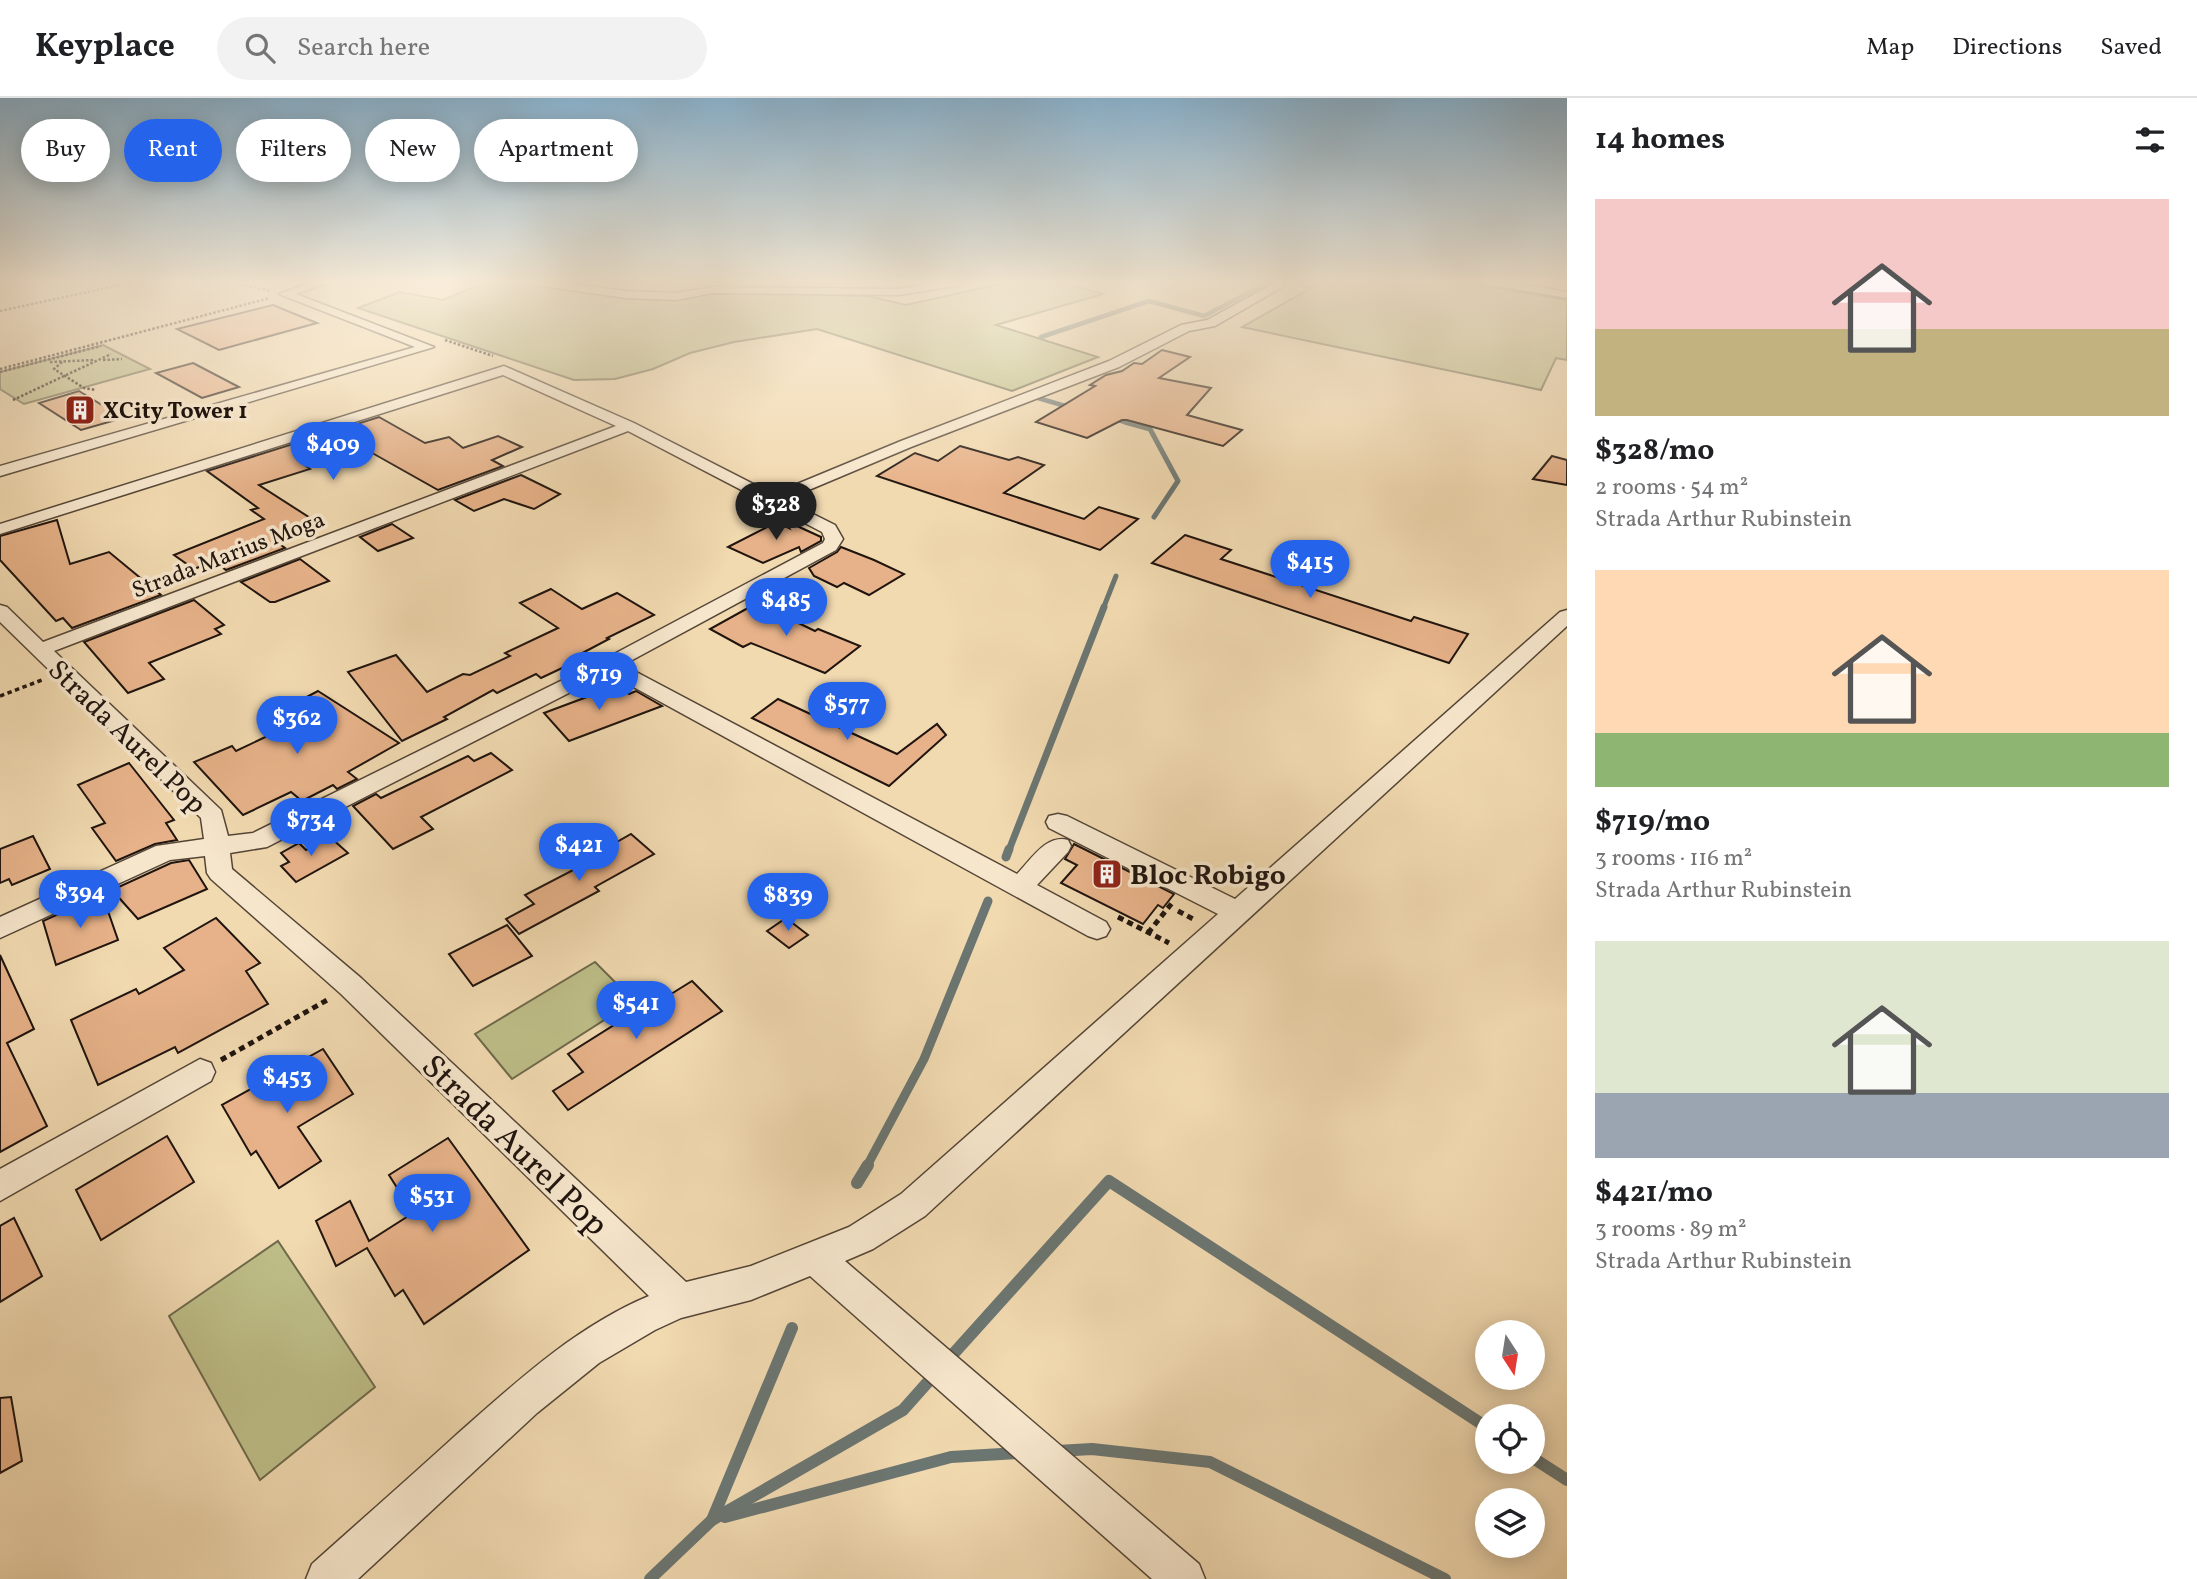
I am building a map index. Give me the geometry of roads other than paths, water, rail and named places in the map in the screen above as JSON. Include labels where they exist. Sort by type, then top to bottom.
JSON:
[{"type":"street","points":[[0,471],[414,351]]},
{"type":"street","points":[[771,500],[1114,364],[1139,351]]},
{"type":"street","points":[[0,529],[504,370],[629,426],[834,534],[830,546],[608,665],[258,841],[165,852],[0,928]]},
{"type":"street","name":"Strada Marius Moga","points":[[39,650],[629,426]]},
{"type":"street","name":"Strada Aurel Pop","points":[[0,611],[213,816],[220,873],[351,986],[680,1301]]},
{"type":"street","points":[[327,1579],[524,1400],[586,1350],[642,1317],[680,1301],[751,1283],[861,1238],[913,1205],[1567,616]]},
{"type":"street","points":[[608,665],[1097,929]]},
{"type":"street","points":[[1021,886],[1058,834],[1185,886],[1239,913]]},
{"type":"street","points":[[0,1186],[200,1072]]},
{"type":"street","points":[[815,1258],[1185,1579]]},
{"type":"waterway","points":[[1038,398],[1072,408]]},
{"type":"waterway","points":[[1111,418],[1125,422]]},
{"type":"waterway","points":[[1125,422],[1150,429],[1178,481],[1154,517]]},
{"type":"waterway","points":[[1125,422],[1132,424]]},
{"type":"waterway","points":[[1103,609],[1116,576]]},
{"type":"waterway","points":[[1009,850],[1104,607]]},
{"type":"waterway","points":[[1006,857],[1009,849]]},
{"type":"waterway","points":[[867,1166],[924,1059],[988,901]]},
{"type":"waterway","points":[[857,1183],[868,1165]]},
{"type":"waterway","points":[[946,1362],[1109,1181],[1475,1420]]},
{"type":"waterway","points":[[712,1520],[792,1328]]},
{"type":"waterway","points":[[712,1520],[903,1410],[935,1374]]},
{"type":"waterway","points":[[1057,1451],[1092,1449],[1210,1462],[1445,1579]]},
{"type":"waterway","points":[[725,1517],[951,1457],[1019,1453]]},
{"type":"waterway","points":[[1545,1466],[1567,1480]]},
{"type":"waterway","points":[[650,1579],[712,1520]]},
{"type":"place","name":"XCity Tower 1","points":[[80,410]]},
{"type":"place","name":"Bloc Robigo","points":[[1107,874]]}]
